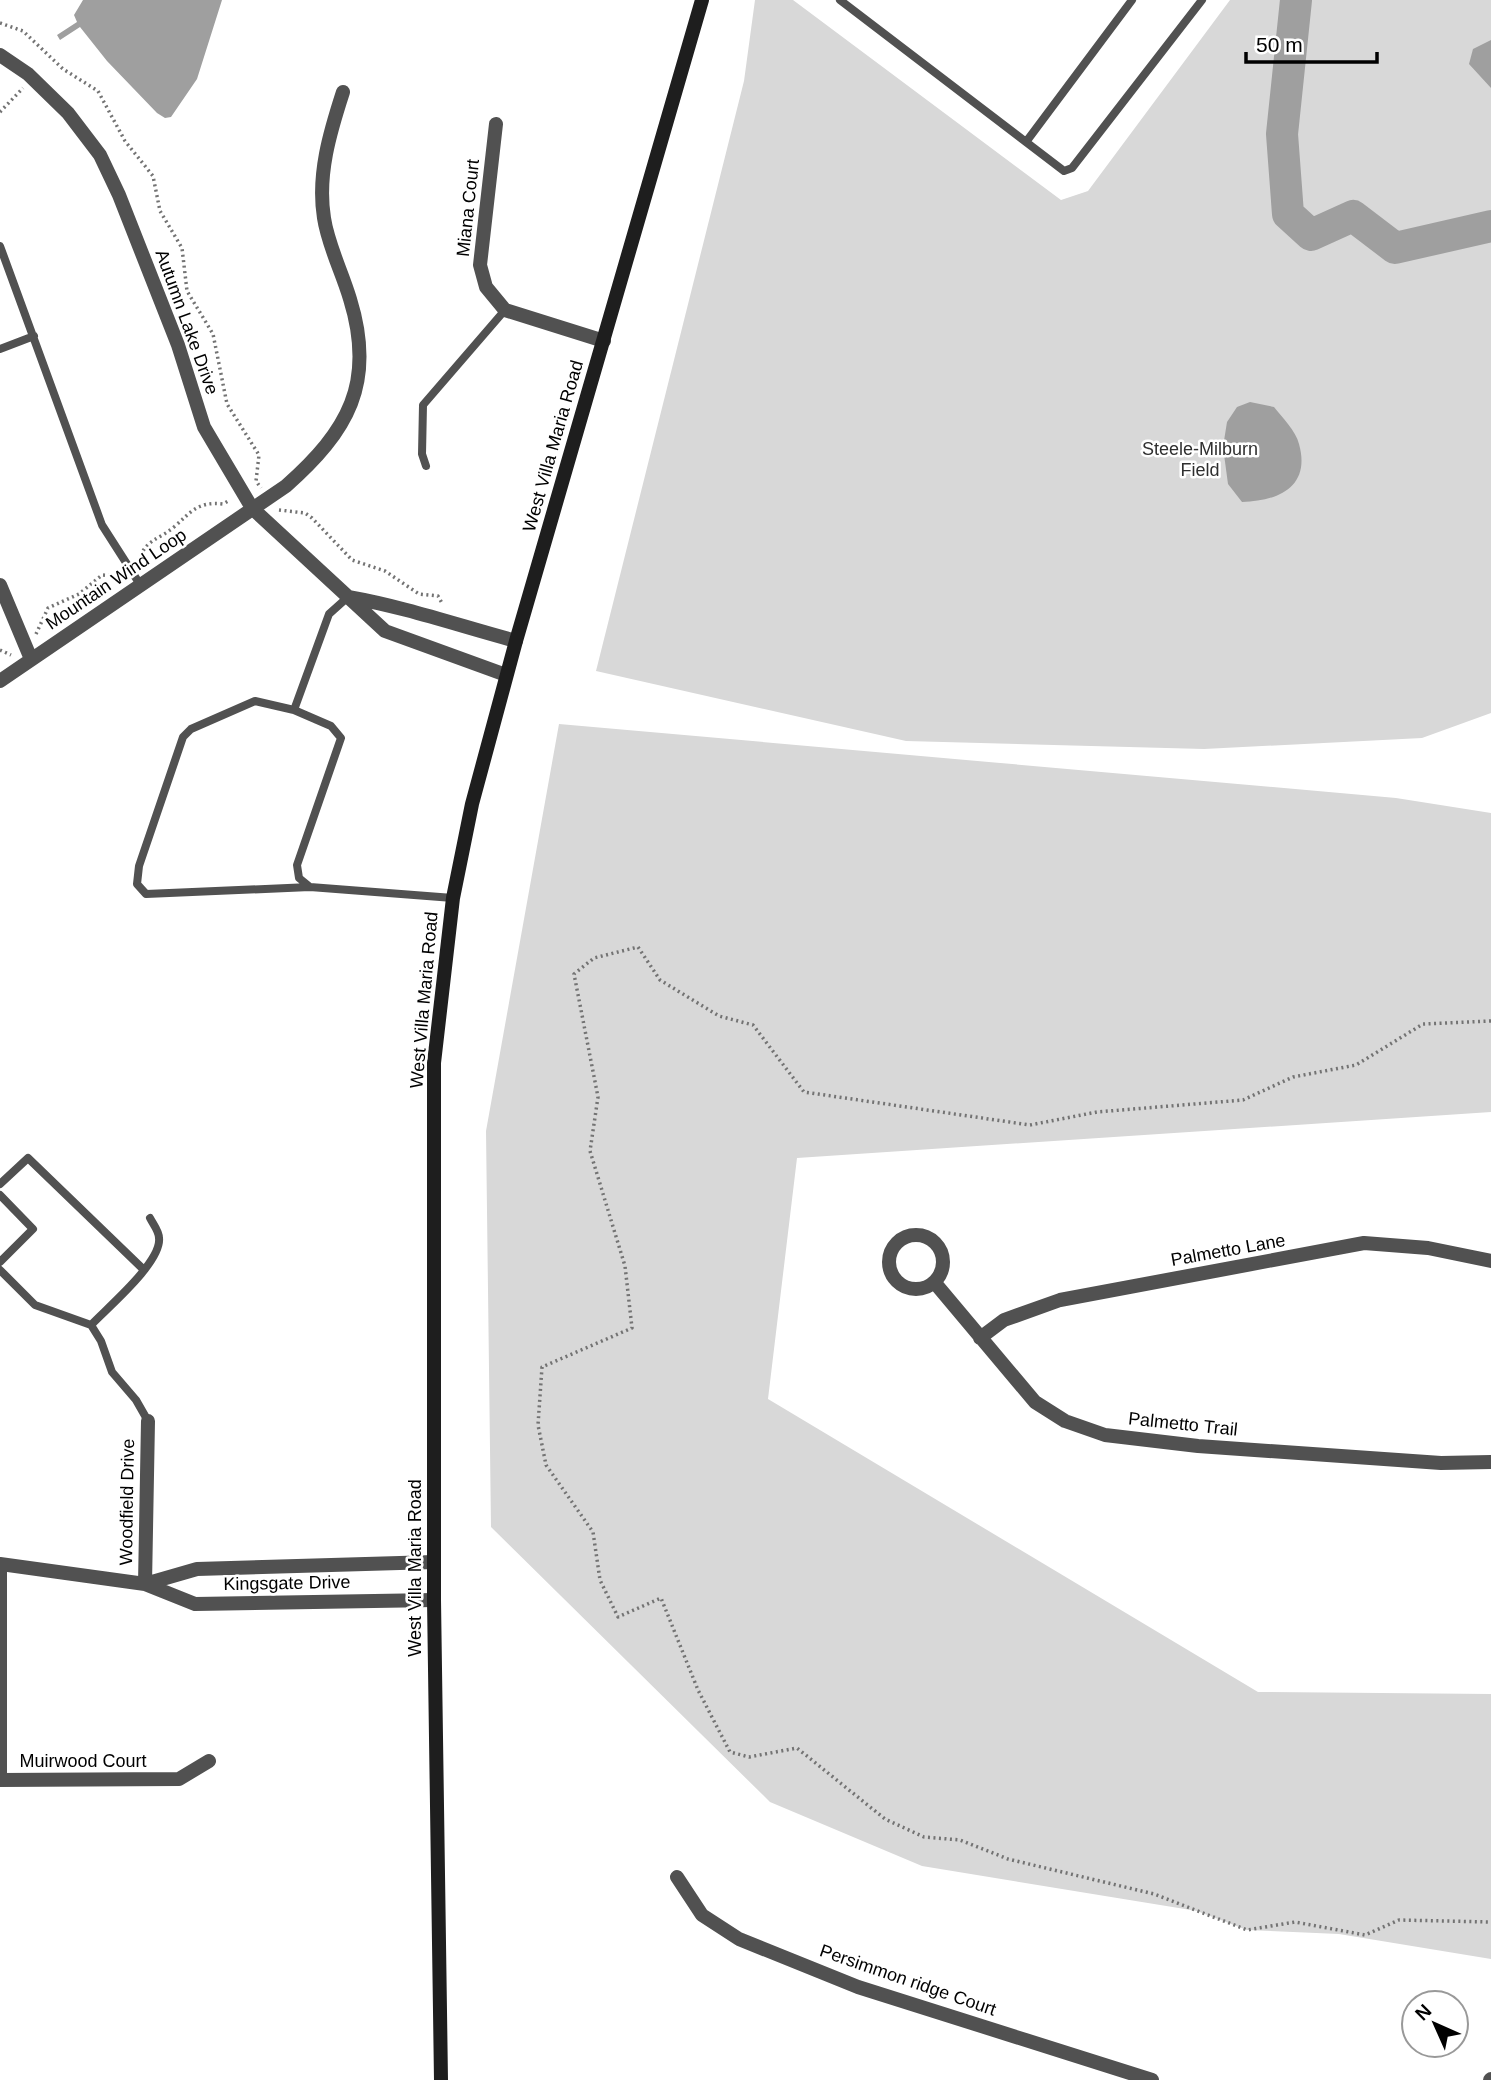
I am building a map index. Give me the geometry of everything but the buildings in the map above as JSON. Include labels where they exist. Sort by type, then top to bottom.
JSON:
[{"type":"main road","name":"West Villa Maria Road","points":[[441,2080],[434,1600],[434,1063],[453,898],[472,804],[506,675],[702,0]]},
{"type":"street","name":"Autumn Lake Drive","points":[[0,55],[28,74],[68,113],[100,155],[119,195],[173,332],[204,427],[252,509],[385,631],[506,675]]},
{"type":"street","name":"Mountain Wind Loop","points":[[0,681],[269,497],[317,459],[340,428],[361,370],[360,342],[351,300],[324,219],[322,188],[325,159],[342,92]]},
{"type":"street","name":"Miana Court","points":[[496,124],[480,265],[486,286],[505,310]]},
{"type":"street","points":[[505,310],[604,341]]},
{"type":"street","points":[[0,585],[31,659]]},
{"type":"street","points":[[348,597],[399,606],[440,621],[516,641]]},
{"type":"street","name":"Palmetto Lane","points":[[980,1338],[1004,1320],[1060,1300],[1364,1243],[1428,1248],[1491,1261]]},
{"type":"street","name":"Palmetto Trail","points":[[934,1283],[1035,1402],[1065,1420],[1105,1435],[1198,1447],[1441,1463],[1491,1462]]},
{"type":"street","name":"Woodfield Drive","points":[[145,1584],[148,1421]]},
{"type":"street","name":"Kingsgate Drive","points":[[145,1584],[197,1569],[434,1562]]},
{"type":"street","name":"Kingsgate Drive","points":[[0,1564],[145,1584],[195,1604],[434,1600]]},
{"type":"street","name":"Muirwood Court","points":[[0,1564],[0,1780],[180,1779],[209,1761]]},
{"type":"street","name":"Persimmon ridge Court","points":[[677,1877],[702,1915],[739,1939],[858,1987],[1152,2080]]},
{"type":"lane","points":[[840,0],[1064,171],[1072,168],[1202,0]]},
{"type":"lane","points":[[1026,142],[1132,0]]},
{"type":"lane","points":[[0,246],[102,525],[141,586]]},
{"type":"lane","points":[[426,466],[422,454],[423,405],[505,310]]},
{"type":"lane","points":[[0,349],[34,336]]},
{"type":"lane","points":[[294,710],[329,614],[348,597]]},
{"type":"lane","points":[[310,887],[299,878],[297,864],[341,738],[331,726],[294,710],[255,701],[191,729],[183,737],[139,866],[137,884],[146,894],[310,887],[453,898]]},
{"type":"lane","points":[[0,1184],[28,1158],[144,1270]]},
{"type":"lane","points":[[0,1195],[33,1229],[0,1262]]},
{"type":"lane","points":[[90,1325],[144,1270],[158,1250],[159,1236],[150,1218]]},
{"type":"lane","points":[[0,1270],[35,1305],[90,1325],[101,1341],[112,1372],[136,1400],[148,1421]]},
{"type":"path","points":[[0,23],[23,31],[62,69],[98,91],[125,141],[153,176],[160,211],[182,248],[187,291],[213,334],[227,404],[259,455],[256,481],[281,512],[305,513],[313,518],[352,560],[385,571],[419,594],[438,596],[443,604],[440,621]]},
{"type":"path","points":[[1491,1021],[1423,1024],[1356,1065],[1293,1077],[1243,1100],[1097,1112],[1030,1125],[804,1092],[754,1025],[719,1016],[660,980],[638,947],[594,958],[574,974],[598,1097],[590,1151],[625,1266],[632,1328],[542,1367],[538,1425],[546,1465],[593,1532],[600,1580],[618,1617],[661,1598],[698,1690],[730,1752],[749,1757],[797,1748],[885,1819],[924,1837],[960,1840],[1008,1859],[1154,1894],[1247,1930],[1295,1922],[1365,1935],[1399,1920],[1491,1922]]},
{"type":"green space","name":"Steele-Milburn Field","points":[[755,0],[793,0],[1061,200],[1088,191],[1230,0],[1491,0],[1491,713],[1422,738],[1204,749],[906,741],[596,671],[744,81]]},
{"type":"green space","points":[[559,724],[1396,798],[1491,813],[1491,1112],[797,1158],[768,1399],[1258,1692],[1491,1694],[1491,1959],[1339,1934],[1247,1930],[1197,1911],[922,1866],[770,1802],[491,1527],[486,1131]]},
{"type":"shaded area","points":[[83,0],[222,0],[197,79],[171,117],[165,118],[157,113],[107,61],[80,27],[60,40],[57,35],[77,22],[74,15]]},
{"type":"shaded area","points":[[1491,40],[1491,88],[1469,64],[1473,49]]},
{"type":"shaded area","points":[[1250,402],[1274,407],[1295,434],[1301,459],[1296,481],[1288,489],[1268,499],[1242,502],[1228,484],[1223,447],[1227,422],[1237,407]]},
{"type":"waterway","points":[[1296,0],[1282,134],[1288,214],[1311,235],[1353,216],[1395,248],[1491,226]]}]
